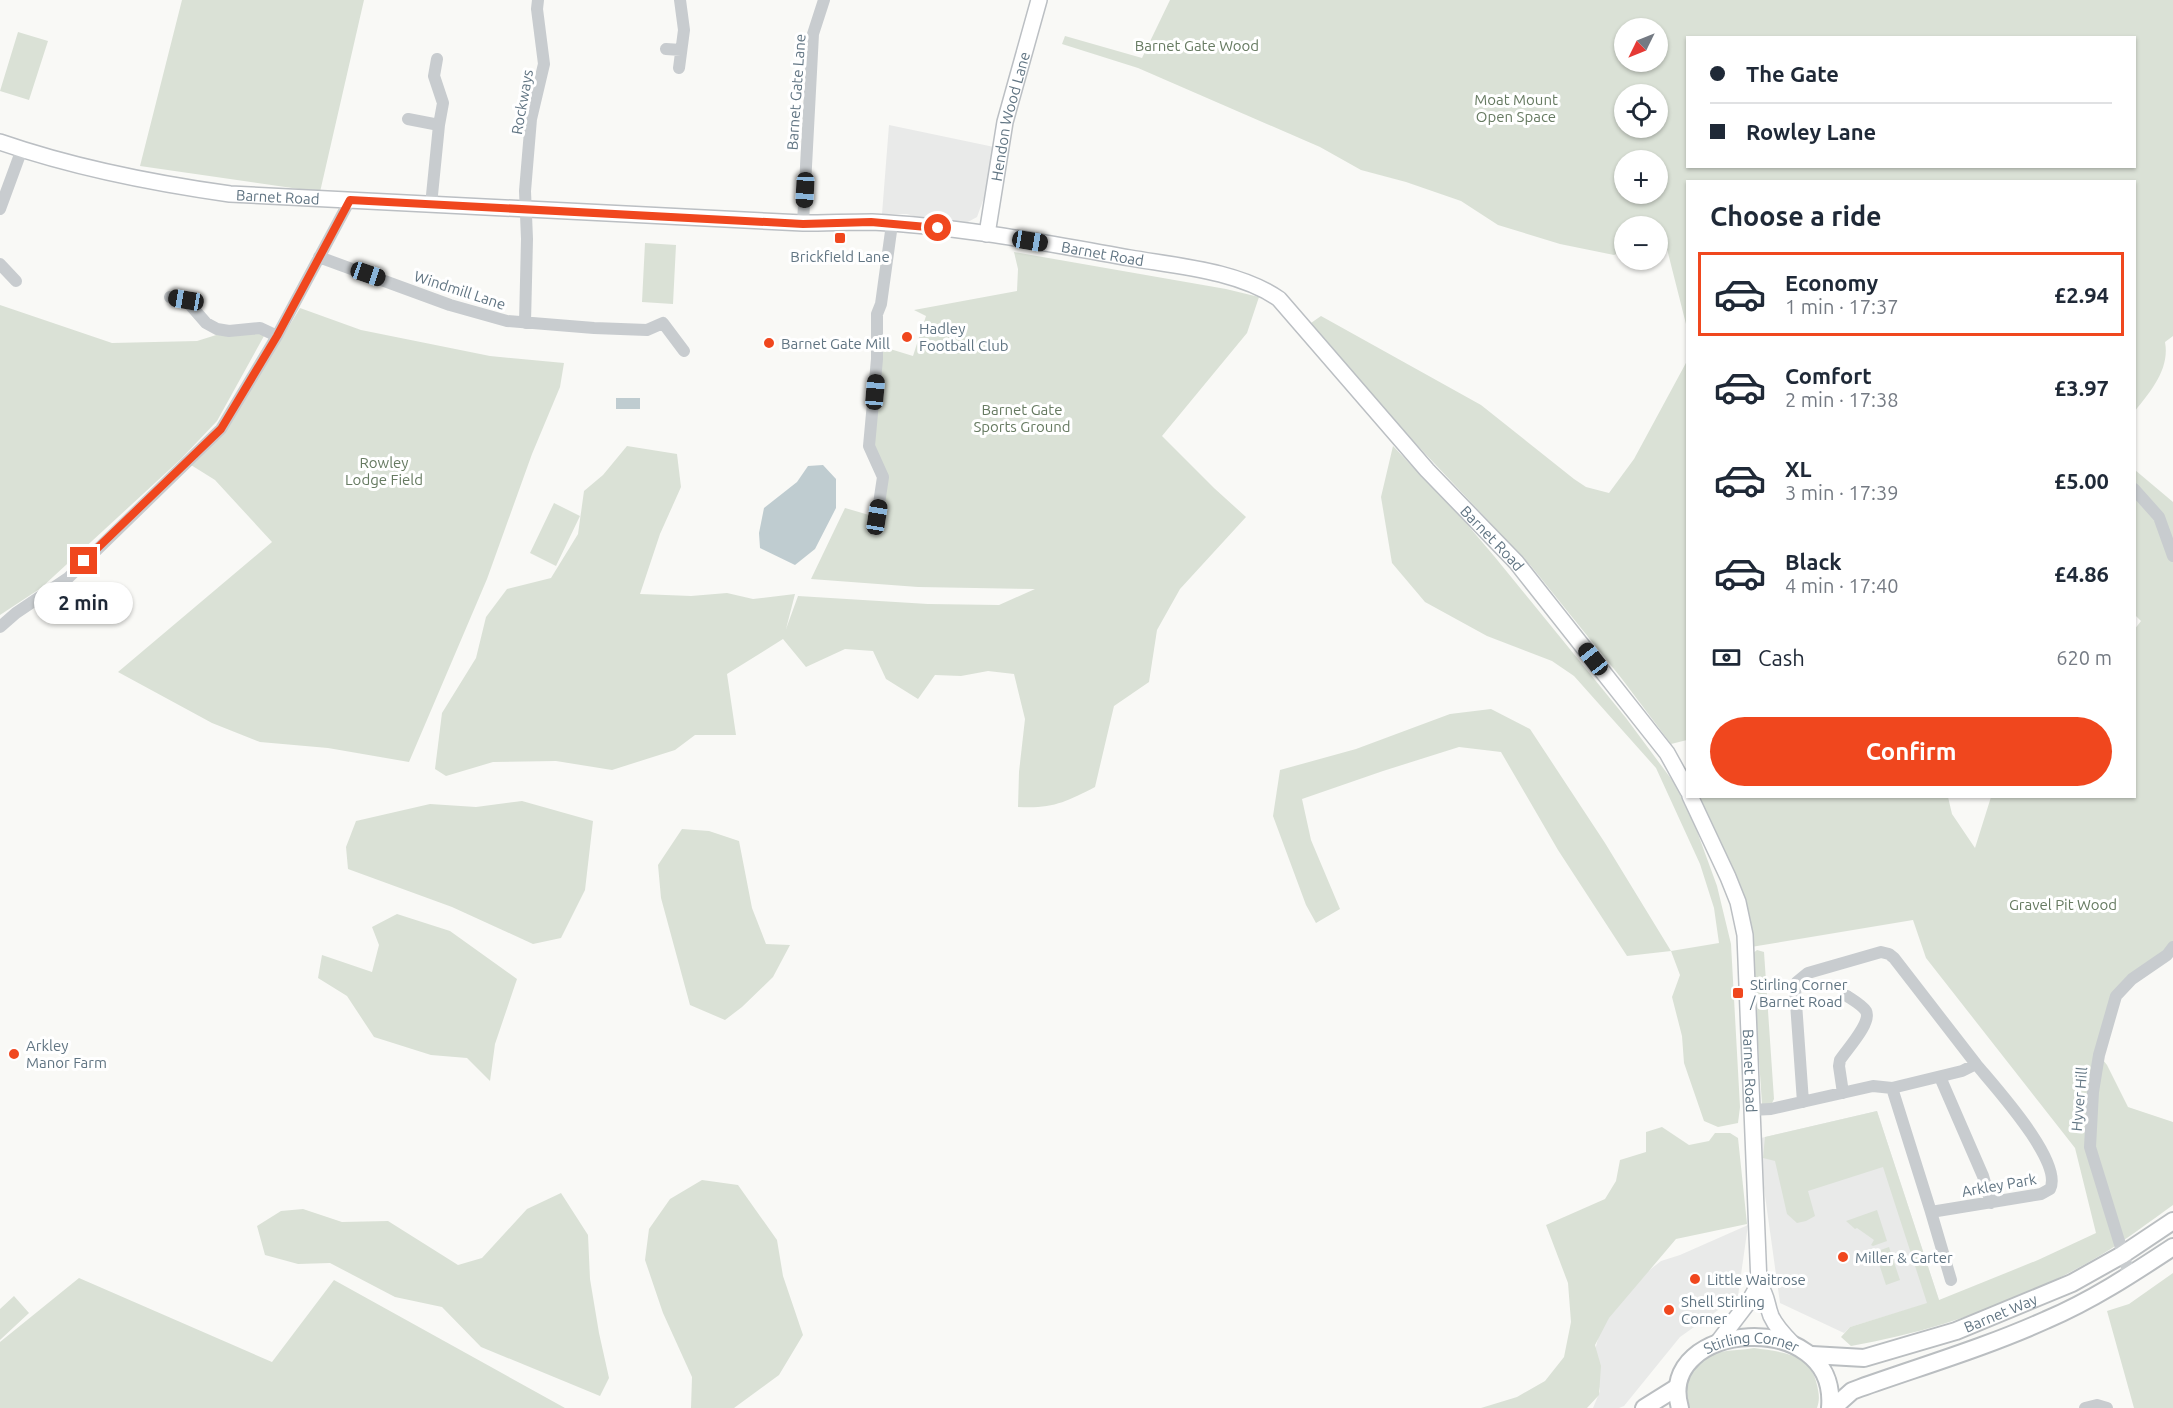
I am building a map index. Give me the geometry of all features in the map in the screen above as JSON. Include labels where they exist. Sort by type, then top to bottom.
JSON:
[{"type":"highway","name":"Barnet Way","points":[[1812,1355],[1864,1358],[1956,1331],[2072,1283],[2122,1255],[2173,1221]]},
{"type":"highway","name":"Barnet Way","points":[[1832,1408],[1852,1391],[2047,1320],[2097,1295],[2173,1247]]},
{"type":"highway","name":"Stirling Corner","points":[[1676,1388],[1678,1377],[1694,1356],[1718,1342],[1738,1338],[1763,1338],[1792,1343],[1812,1355],[1822,1367],[1828,1380],[1832,1408]]},
{"type":"highway","points":[[1644,1408],[1676,1388],[1680,1408]]},
{"type":"main road","name":"Hendon Wood Lane","points":[[987,234],[1005,122],[1039,0]]},
{"type":"main road","name":"Barnet Road","points":[[0,142],[68,163],[162,184],[230,194],[803,224],[871,222],[987,234],[1201,270],[1256,285],[1279,299],[1427,470],[1495,539],[1547,599],[1667,753],[1686,787]]},
{"type":"main road","name":"Barnet Road","points":[[1691,798],[1728,877],[1738,902],[1743,926],[1748,984],[1759,1284],[1767,1296],[1771,1315],[1778,1328],[1792,1343]]},
{"type":"main road","points":[[1718,1342],[1750,1300],[1759,1284]]},
{"type":"street","name":"Rockways","points":[[526,210],[525,191],[531,119],[544,64],[537,9],[538,0]]},
{"type":"street","points":[[679,68],[684,30],[680,0]]},
{"type":"street","name":"Barnet Gate Lane","points":[[803,224],[813,34],[824,0]]},
{"type":"street","points":[[666,49],[681,50]]},
{"type":"street","points":[[431,205],[443,103],[434,76],[437,59]]},
{"type":"street","points":[[408,119],[439,125]]},
{"type":"street","points":[[0,209],[22,149]]},
{"type":"street","points":[[0,627],[16,613],[68,578],[221,429],[277,336],[350,200]]},
{"type":"street","name":"Windmill Lane","points":[[525,323],[526,210]]},
{"type":"street","points":[[877,517],[883,477],[869,446],[877,359],[877,314],[881,304],[892,224]]},
{"type":"street","name":"Windmill Lane","points":[[319,257],[450,305],[507,321],[647,330],[663,323],[684,351]]},
{"type":"street","points":[[0,264],[16,281]]},
{"type":"street","points":[[170,297],[186,300],[206,323],[217,329],[229,331],[260,328],[277,336]]},
{"type":"street","points":[[2136,491],[2159,517],[2173,556]]},
{"type":"street","name":"Hyver Hill","points":[[2126,1277],[2127,1267],[2090,1147],[2093,1092],[2099,1055],[2116,996],[2132,979],[2167,955],[2173,947]]},
{"type":"street","name":"Arkley Park","points":[[1803,1102],[1795,989],[1797,982],[1808,973],[1881,952],[1889,954],[2037,1141],[2046,1155],[2053,1177],[2050,1189],[2041,1194],[1931,1212]]},
{"type":"street","points":[[1843,1093],[1840,1060],[1866,1024],[1867,1016],[1865,1010],[1847,996]]},
{"type":"street","points":[[1751,1110],[1771,1109],[1873,1086],[1892,1088],[1962,1071],[1976,1064]]},
{"type":"street","points":[[1940,1077],[1983,1176],[1991,1203]]},
{"type":"street","points":[[1892,1088],[1952,1280]]},
{"type":"street","points":[[2085,1408],[2097,1405],[2107,1408]]},
{"type":"shaded area","points":[[889,125],[994,147],[985,195],[977,217],[966,223],[931,221],[907,214],[882,214]]},
{"type":"shaded area","points":[[616,398],[640,398],[640,409],[616,409]]},
{"type":"shaded area","points":[[823,465],[836,479],[836,508],[815,549],[795,565],[760,548],[759,533],[764,508],[797,482],[808,466]]},
{"type":"shaded area","points":[[1877,1111],[1939,1300],[1850,1327],[1844,1333],[1780,1303],[1761,1167],[1761,1138]]},
{"type":"shaded area","points":[[1748,1225],[1738,1296],[1680,1337],[1624,1406],[1593,1408],[1600,1391],[1593,1358],[1601,1327],[1623,1291],[1661,1261]]},
{"type":"green space","points":[[182,0],[364,0],[320,192],[140,166]]},
{"type":"green space","name":"Moat Mount Open Space","points":[[1170,0],[2173,0],[2173,336],[2165,342],[2165,361],[2158,379],[2136,410],[2136,180],[1686,180],[1686,324],[1668,253],[1668,216],[1614,216],[1614,255],[1560,244],[1498,225],[1461,201],[1406,182],[1361,170],[1320,147],[1138,68],[1062,44],[1065,36],[1142,58]]},
{"type":"green space","points":[[18,32],[48,41],[29,100],[0,91]]},
{"type":"green space","points":[[645,243],[676,245],[673,304],[642,302]]},
{"type":"green space","name":"Barnet Gate Sports Ground","points":[[1014,252],[1226,289],[1259,297],[1247,333],[1162,436],[1246,517],[1180,589],[1157,630],[1149,682],[1114,706],[1095,787],[1076,797],[1050,806],[1018,807],[1025,719],[1014,674],[988,671],[961,676],[935,675],[918,699],[886,679],[873,651],[845,649],[806,667],[783,639],[727,674],[736,735],[695,735],[675,750],[612,770],[556,761],[493,762],[446,776],[435,769],[442,713],[476,658],[486,617],[507,589],[551,578],[578,534],[584,491],[603,475],[627,446],[677,454],[681,487],[660,534],[640,594],[691,596],[727,593],[753,599],[795,594],[786,629],[798,596],[928,604],[999,605],[1035,589],[918,587],[811,579],[845,508],[876,517],[883,477],[869,446],[877,345],[913,356],[926,316],[914,310],[1017,291],[1018,269]]},
{"type":"green space","points":[[0,305],[112,343],[197,341],[229,331],[259,331],[264,336],[217,421],[181,459],[41,588],[0,615]]},
{"type":"green space","name":"Rowley Lodge Field","points":[[300,308],[361,330],[490,356],[564,363],[560,387],[532,454],[487,579],[409,762],[328,748],[260,742],[212,723],[118,672],[272,542],[215,480],[191,465],[228,427]]},
{"type":"green space","points":[[1321,316],[1481,405],[1574,479],[1586,487],[1609,493],[1634,459],[1686,363],[1686,740],[1671,744],[1531,566],[1401,428],[1311,323]]},
{"type":"green space","points":[[1393,446],[1494,556],[1626,718],[1675,784],[1694,823],[1717,886],[1731,944],[1740,1107],[1738,1123],[1718,1127],[1704,1121],[1684,1063],[1682,1036],[1672,997],[1680,975],[1671,951],[1719,943],[1714,908],[1700,864],[1656,768],[1574,676],[1552,661],[1487,636],[1425,602],[1392,563],[1381,497]]},
{"type":"green space","name":"Gravel Pit Wood","points":[[2136,471],[2173,502],[2173,947],[2117,996],[2099,1055],[2107,1065],[2128,1107],[2173,1122],[2173,1205],[2101,1255],[2011,1300],[1916,1332],[1851,1346],[1841,1337],[1850,1327],[1927,1303],[1883,1167],[1808,1191],[1815,1216],[1797,1223],[1787,1214],[1775,1161],[1763,1158],[1765,1137],[1877,1111],[1939,1300],[2038,1260],[2096,1233],[2075,1148],[1926,958],[1913,920],[1751,947],[1735,874],[1698,798],[1948,798],[1952,814],[1975,848],[1991,798],[2136,798],[2136,627],[2141,621],[2136,616]]},
{"type":"green space","points":[[554,503],[580,516],[556,566],[530,553]]},
{"type":"green space","points":[[1491,709],[1530,729],[1605,843],[1671,951],[1627,956],[1558,850],[1501,752],[1459,747],[1302,799],[1311,840],[1340,909],[1316,923],[1306,905],[1273,816],[1280,770],[1356,749],[1450,714]]},
{"type":"green space","points":[[522,801],[593,821],[585,890],[561,938],[533,944],[452,907],[348,869],[346,847],[356,821],[430,804],[476,807]]},
{"type":"green space","points":[[682,829],[709,831],[739,841],[752,908],[766,944],[790,945],[773,977],[725,1020],[690,1005],[661,898],[658,865]]},
{"type":"green space","points":[[397,914],[450,931],[517,979],[495,1044],[490,1081],[467,1058],[431,1055],[374,1037],[347,996],[318,978],[322,955],[372,972],[379,945],[372,927]]},
{"type":"green space","points":[[1757,950],[1764,952],[1774,1099],[1771,1105],[1762,1104],[1752,954]]},
{"type":"green space","points":[[1662,1127],[1689,1145],[1709,1141],[1715,1133],[1730,1133],[1738,1138],[1747,1224],[1676,1239],[1609,1318],[1595,1345],[1601,1366],[1599,1395],[1587,1408],[1481,1408],[1517,1397],[1545,1381],[1564,1357],[1571,1322],[1568,1283],[1546,1225],[1605,1199],[1616,1181],[1620,1160],[1646,1152],[1646,1132]]},
{"type":"green space","points":[[702,1180],[738,1185],[777,1240],[783,1276],[803,1335],[779,1375],[734,1408],[691,1408],[692,1377],[663,1313],[645,1260],[649,1229],[670,1199]]},
{"type":"green space","points":[[561,1193],[588,1235],[590,1279],[609,1378],[600,1396],[481,1347],[442,1307],[395,1297],[330,1263],[298,1264],[265,1255],[257,1226],[281,1211],[303,1209],[342,1222],[388,1221],[458,1265],[482,1258],[527,1209]]},
{"type":"green space","points":[[1877,1210],[1887,1241],[1873,1246],[1871,1245],[1874,1240],[1846,1221]]},
{"type":"green space","points":[[1889,1247],[1900,1280],[1886,1285],[1875,1252]]},
{"type":"green space","points":[[2173,1273],[2173,1408],[2134,1408],[2107,1311],[2129,1304]]},
{"type":"green space","points":[[79,1278],[272,1362],[334,1280],[565,1408],[0,1408],[0,1342]]},
{"type":"green space","points":[[14,1296],[29,1313],[0,1340],[0,1309]]},
{"type":"green space","points":[[1754,1348],[1784,1353],[1802,1360],[1814,1374],[1819,1399],[1817,1408],[1690,1408],[1688,1381],[1696,1366],[1711,1355],[1720,1352]]},
{"type":"place","name":"Brickfield Lane","points":[[840,238]]},
{"type":"place","name":"Hadley Football Club","points":[[907,337]]},
{"type":"place","name":"Barnet Gate Mill","points":[[769,343]]},
{"type":"place","name":"Stirling Corner / Barnet Road","points":[[1738,993]]},
{"type":"place","name":"Arkley Manor Farm","points":[[14,1054]]},
{"type":"place","name":"Miller & Carter","points":[[1843,1257]]},
{"type":"place","name":"Little Waitrose","points":[[1695,1279]]},
{"type":"place","name":"Shell Stirling Corner","points":[[1669,1310]]},
{"type":"route","points":[[84,561],[221,429],[277,336],[350,200],[803,224],[871,222],[938,228]]},
{"type":"park label","name":"Barnet Gate Wood","points":[[1197,45]]}]
